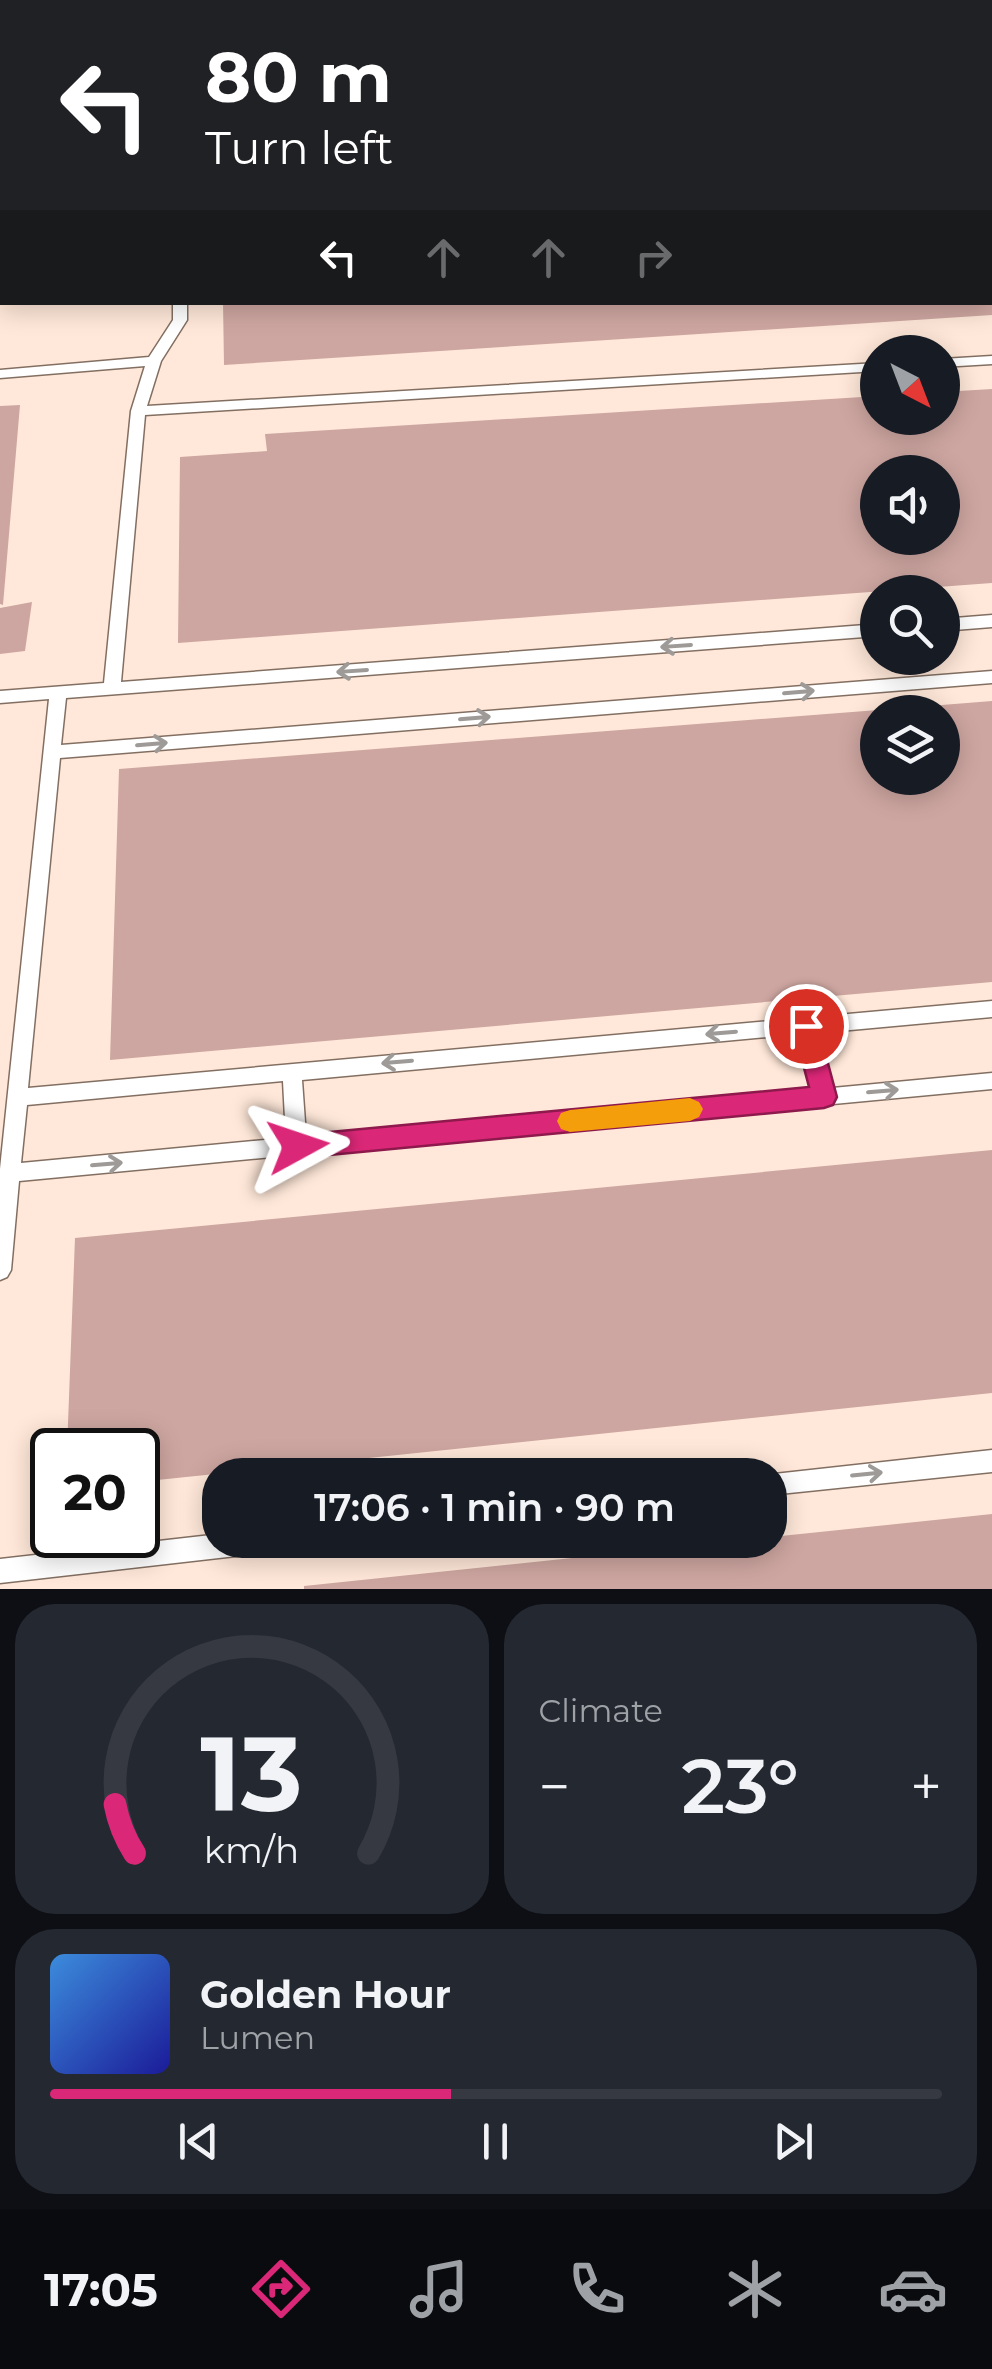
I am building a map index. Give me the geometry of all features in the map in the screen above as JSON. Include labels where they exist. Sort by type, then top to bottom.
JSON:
[{"type":"lane","points":[[112,690],[138,412],[154,361],[180,320],[180,305]]},
{"type":"lane","points":[[960,362],[992,360]]},
{"type":"lane","points":[[0,374],[154,361]]},
{"type":"lane","points":[[138,412],[860,368]]},
{"type":"lane","points":[[960,624],[992,621]]},
{"type":"lane","points":[[0,698],[860,631]]},
{"type":"lane","points":[[54,752],[992,677]]},
{"type":"lane","points":[[0,1270],[7,1161],[18,1097],[58,694]]},
{"type":"lane","points":[[18,1097],[992,1008]]},
{"type":"lane","points":[[806,1026],[824,1097]]},
{"type":"lane","points":[[292,1072],[298,1146]]},
{"type":"lane","points":[[7,1161],[298,1146],[992,1082]]},
{"type":"lane","points":[[787,1482],[992,1462]]},
{"type":"lane","points":[[0,1571],[202,1548]]},
{"type":"building","points":[[223,305],[992,305],[992,315],[224,365]]},
{"type":"building","points":[[992,389],[992,583],[960,585],[960,575],[860,575],[860,593],[178,643],[180,457],[267,451],[265,434],[860,397],[860,435],[960,435],[960,391]]},
{"type":"building","points":[[20,405],[3,605],[0,406]]},
{"type":"building","points":[[32,602],[25,651],[0,654],[0,608]]},
{"type":"building","points":[[992,701],[992,982],[110,1060],[119,769],[860,711],[860,795],[960,795],[960,704]]},
{"type":"building","points":[[992,1150],[992,1393],[368,1458],[202,1458],[202,1475],[160,1480],[160,1428],[68,1428],[75,1238]]},
{"type":"building","points":[[992,1514],[992,1589],[304,1589],[572,1558],[787,1558],[787,1535]]},
{"type":"slow traffic","points":[[570,1121],[690,1109]]},
{"type":"route","points":[[298,1146],[824,1097],[806,1026]]}]
